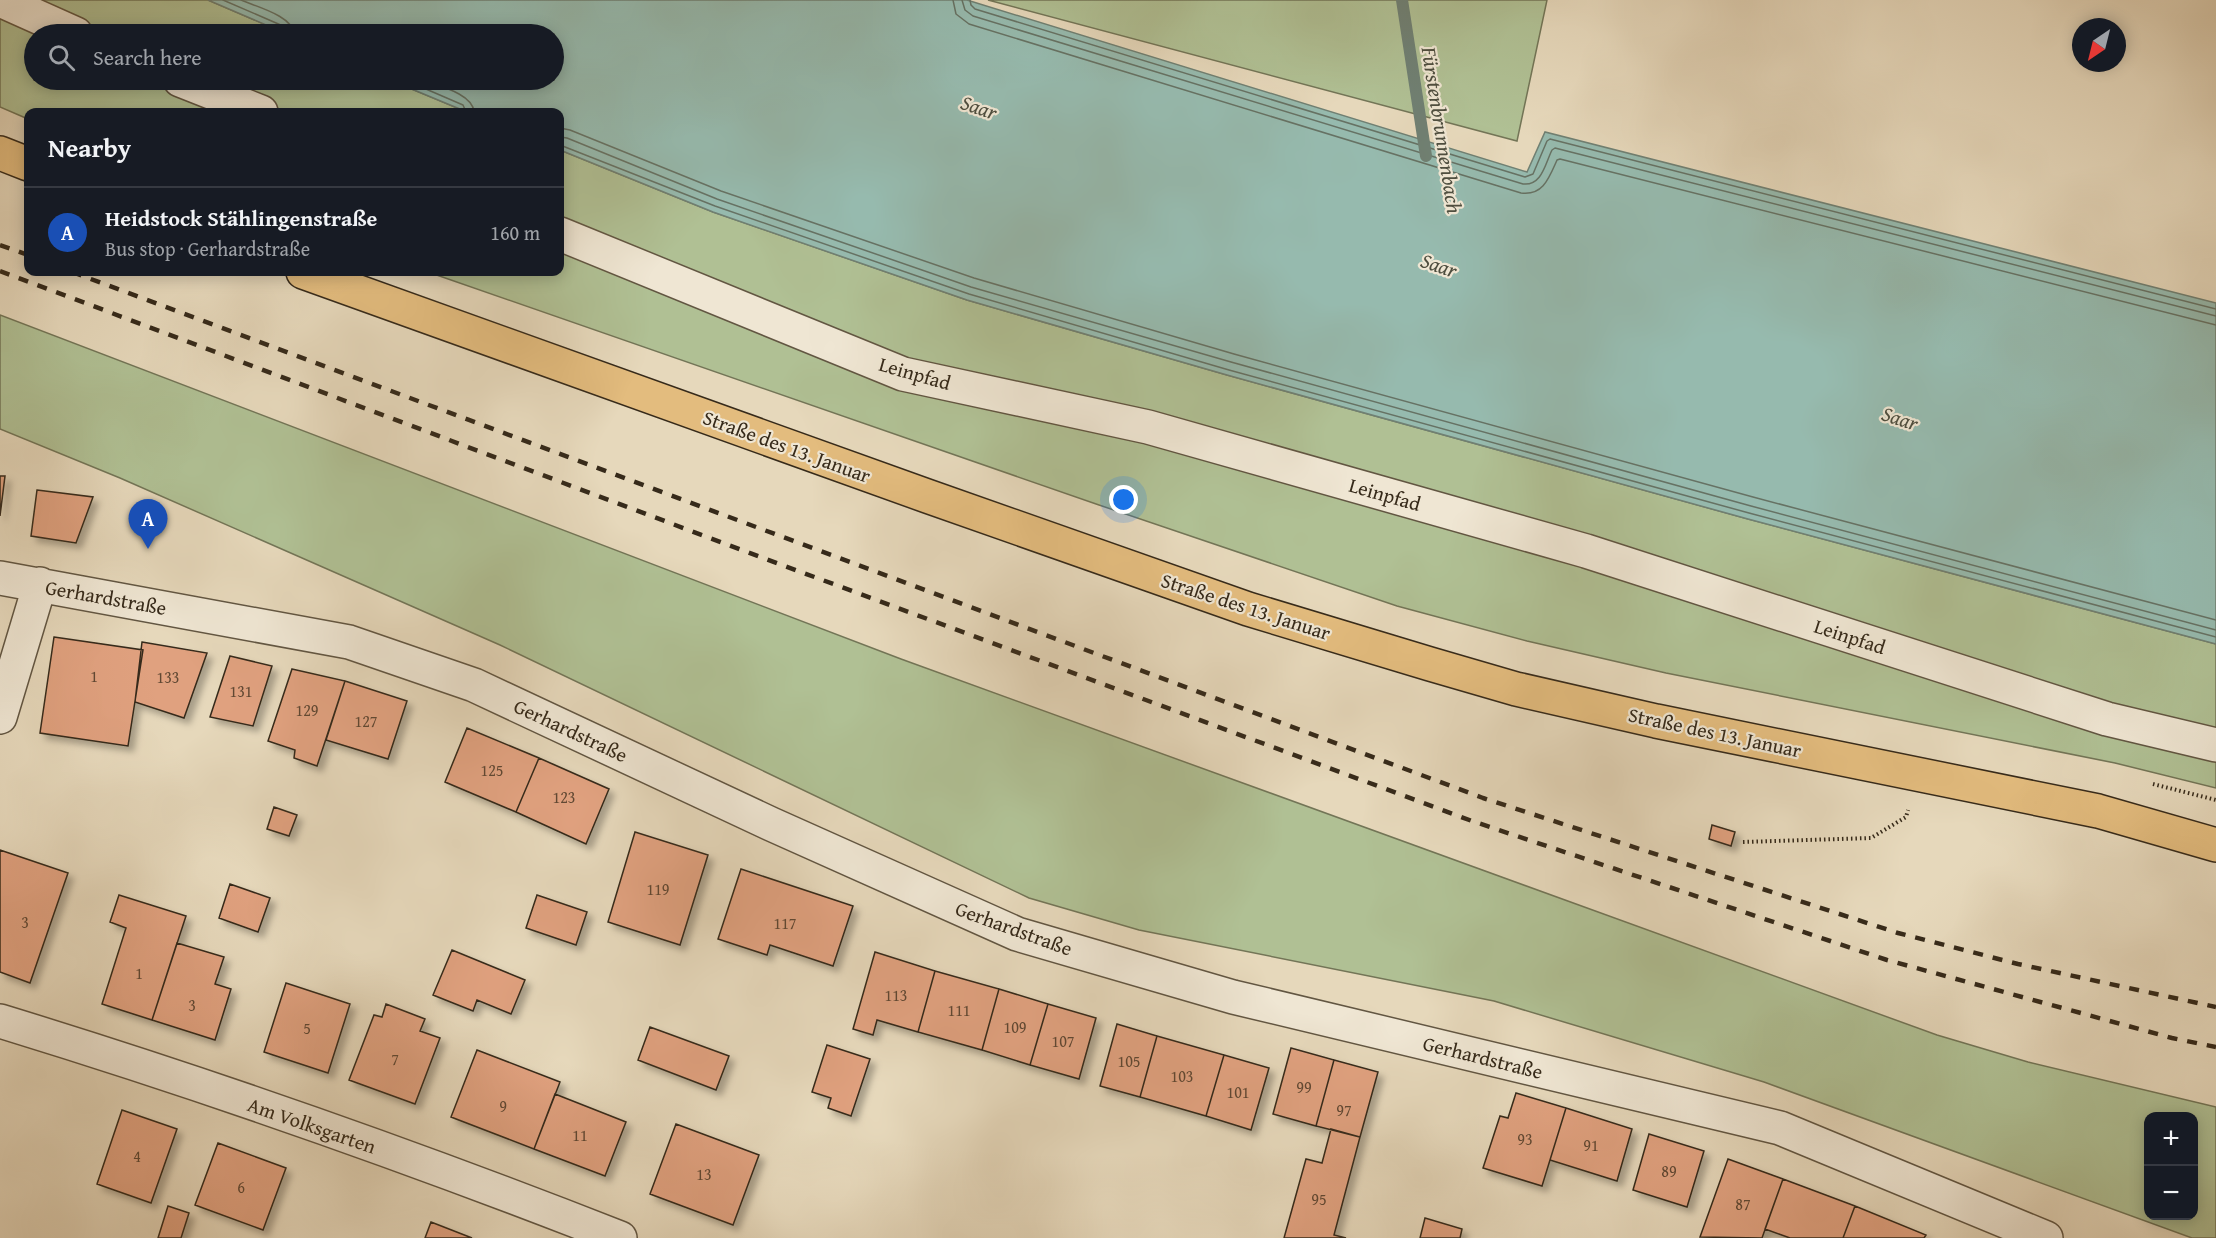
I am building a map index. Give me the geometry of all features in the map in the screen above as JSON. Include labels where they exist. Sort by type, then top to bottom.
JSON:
[{"type":"main road","points":[[0,153],[24,162]]},
{"type":"main road","name":"Straße des 13. Januar","points":[[314,276],[1248,609],[1516,689],[1656,721],[2098,811],[2216,845]]},
{"type":"street","points":[[0,0],[54,24]]},
{"type":"street","points":[[205,90],[251,108]]},
{"type":"street","name":"Leinpfad","points":[[564,236],[903,374],[1159,430],[1586,551],[2107,719],[2216,745]]},
{"type":"street","name":"Gerhardstraße","points":[[0,578],[349,642],[474,685],[771,824],[1017,934],[1233,997],[1780,1128],[2046,1238]]},
{"type":"street","points":[[0,717],[40,584]]},
{"type":"street","name":"Am Volksgarten","points":[[0,1021],[77,1044],[395,1153],[620,1238]]},
{"type":"path","points":[[1743,842],[1871,838],[1906,817],[1919,775]]},
{"type":"path","points":[[2145,783],[2216,800]]},
{"type":"green space","points":[[0,0],[208,0],[264,24],[24,24],[24,90],[414,90],[457,108],[24,108],[24,117],[0,107]]},
{"type":"green space","points":[[988,0],[1547,0],[1517,141]]},
{"type":"green space","points":[[564,152],[713,212],[967,300],[1227,375],[1748,519],[2216,644],[2216,788],[2115,763],[1666,673],[1527,641],[1397,606],[440,276],[564,276]]},
{"type":"green space","points":[[0,315],[901,659],[1937,1035],[2028,1062],[2216,1107],[2216,1238],[2192,1238],[1764,1082],[1494,1001],[1139,930],[1029,898],[500,645],[120,478],[0,429]]},
{"type":"water","name":"Saar","points":[[208,0],[967,0],[1527,172],[1545,132],[2216,303],[2216,644],[1748,519],[1227,375],[967,300],[713,212],[564,152],[564,108],[457,108],[414,90],[564,90],[564,24],[264,24]]},
{"type":"building","points":[[0,476],[5,476],[0,516]]},
{"type":"building","points":[[37,490],[93,497],[76,543],[31,536]]},
{"type":"building","points":[[54,637],[143,650],[128,746],[40,733]]},
{"type":"building","points":[[142,642],[207,653],[184,718],[135,702]]},
{"type":"building","points":[[230,656],[272,666],[253,726],[210,717]]},
{"type":"building","points":[[292,669],[345,681],[317,766],[294,758],[295,750],[268,741]]},
{"type":"building","points":[[345,681],[407,701],[388,759],[326,740]]},
{"type":"building","points":[[467,728],[539,758],[516,812],[445,782]]},
{"type":"building","points":[[539,758],[609,789],[586,844],[516,812]]},
{"type":"building","points":[[274,807],[297,815],[289,836],[267,829]]},
{"type":"building","points":[[1712,825],[1735,832],[1731,846],[1709,839]]},
{"type":"building","points":[[635,832],[708,855],[680,945],[608,922]]},
{"type":"building","points":[[0,850],[68,873],[30,983],[0,972]]},
{"type":"building","points":[[741,869],[853,906],[833,966],[770,945],[767,955],[718,939]]},
{"type":"building","points":[[230,884],[270,898],[258,932],[219,918]]},
{"type":"building","points":[[119,895],[186,916],[152,1020],[102,1004],[126,928],[110,922]]},
{"type":"building","points":[[537,895],[587,912],[576,945],[526,928]]},
{"type":"building","points":[[177,943],[224,957],[215,984],[231,989],[215,1040],[152,1020]]},
{"type":"building","points":[[452,950],[525,980],[511,1014],[477,1000],[473,1011],[433,995]]},
{"type":"building","points":[[875,952],[935,971],[918,1032],[877,1020],[873,1035],[853,1029]]},
{"type":"building","points":[[935,971],[999,989],[982,1050],[918,1032]]},
{"type":"building","points":[[286,983],[350,1004],[328,1073],[264,1052]]},
{"type":"building","points":[[999,989],[1048,1004],[1030,1065],[982,1050]]},
{"type":"building","points":[[386,1004],[425,1019],[420,1031],[440,1038],[415,1104],[349,1080],[374,1015],[382,1017]]},
{"type":"building","points":[[1048,1004],[1096,1018],[1079,1079],[1030,1065]]},
{"type":"building","points":[[1117,1024],[1157,1036],[1140,1097],[1100,1086]]},
{"type":"building","points":[[650,1027],[729,1056],[716,1090],[638,1060]]},
{"type":"building","points":[[1157,1036],[1224,1055],[1206,1116],[1140,1097]]},
{"type":"building","points":[[827,1045],[870,1059],[851,1116],[828,1108],[831,1098],[812,1092]]},
{"type":"building","points":[[1291,1048],[1334,1060],[1316,1126],[1273,1114]]},
{"type":"building","points":[[477,1050],[560,1082],[534,1149],[451,1117]]},
{"type":"building","points":[[1224,1055],[1269,1068],[1251,1130],[1206,1116]]},
{"type":"building","points":[[1334,1060],[1378,1072],[1360,1137],[1316,1126]]},
{"type":"building","points":[[1516,1093],[1566,1108],[1542,1186],[1483,1168],[1500,1116],[1508,1118]]},
{"type":"building","points":[[555,1094],[626,1122],[605,1176],[534,1149]]},
{"type":"building","points":[[1566,1108],[1632,1129],[1617,1181],[1550,1160]]},
{"type":"building","points":[[122,1110],[177,1129],[151,1203],[97,1184]]},
{"type":"building","points":[[676,1124],[759,1155],[733,1225],[650,1194]]},
{"type":"building","points":[[1331,1129],[1360,1137],[1334,1235],[1346,1238],[1284,1238],[1306,1159],[1322,1163]]},
{"type":"building","points":[[1649,1134],[1704,1151],[1687,1207],[1633,1190]]},
{"type":"building","points":[[218,1143],[286,1168],[263,1230],[195,1205]]},
{"type":"building","points":[[1728,1159],[1783,1179],[1762,1238],[1700,1237]]},
{"type":"building","points":[[1783,1179],[1855,1206],[1843,1238],[1790,1238],[1765,1229]]},
{"type":"building","points":[[168,1206],[189,1213],[181,1238],[158,1238]]},
{"type":"building","points":[[1855,1206],[1926,1235],[1924,1238],[1843,1238]]},
{"type":"building","points":[[1425,1218],[1462,1229],[1460,1238],[1420,1238]]},
{"type":"building","points":[[431,1222],[472,1238],[425,1238]]},
{"type":"waterway","name":"Fürstenbrunnenbach","points":[[1402,0],[1426,156]]},
{"type":"railway","points":[[0,245],[24,254]]},
{"type":"railway","points":[[0,271],[1472,821],[1887,960],[2172,1038],[2216,1047]]},
{"type":"railway","points":[[83,276],[1483,798],[1898,933],[2018,964],[2216,1007]]},
{"type":"place","name":"Heidstock Stählingenstraße","points":[[148,549]]}]
